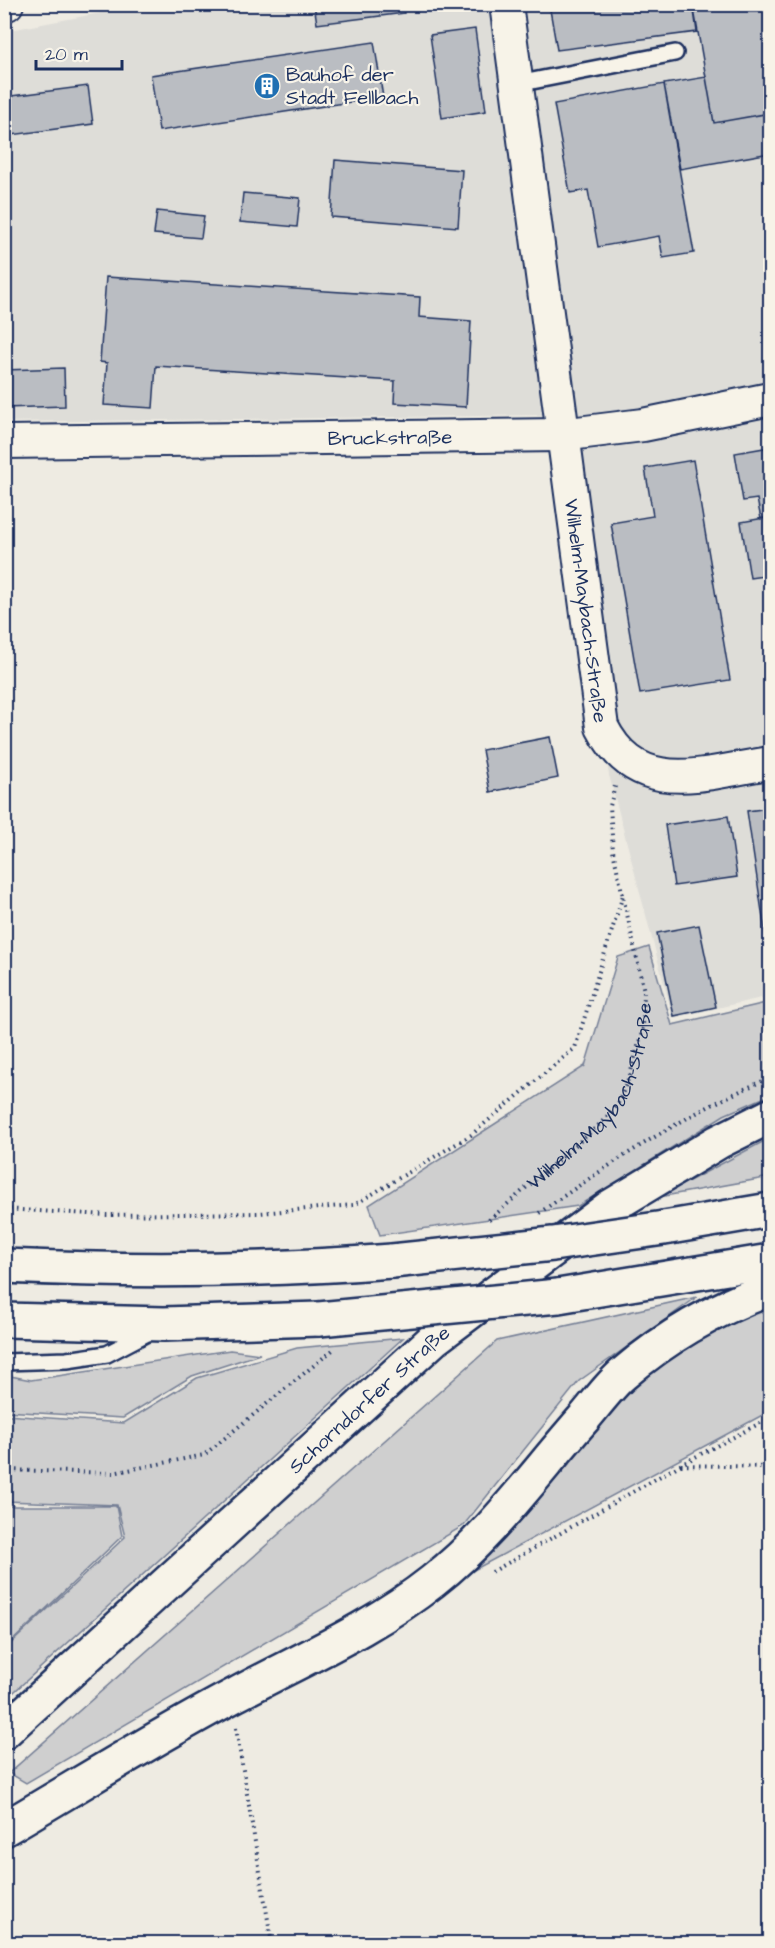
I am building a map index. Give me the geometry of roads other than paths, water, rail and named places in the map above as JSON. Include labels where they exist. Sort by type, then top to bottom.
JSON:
[{"type":"main road","name":"Schorndorfer Straße","points":[[4,1732],[434,1339],[610,1207],[718,1142],[771,1116]]},
{"type":"main road","points":[[4,1266],[193,1271],[392,1261],[553,1244],[771,1210]]},
{"type":"main road","points":[[4,1320],[164,1324],[320,1319],[558,1296],[771,1261]]},
{"type":"main road","points":[[4,1829],[235,1695],[318,1652],[432,1582],[504,1516],[621,1375],[692,1325],[732,1304],[771,1289]]},
{"type":"street","name":"Wilhelm-Maybach-Straße","points":[[506,4],[561,435],[602,727],[609,741],[628,762],[650,773],[669,777],[771,763]]},
{"type":"street","name":"Bruckstraße","points":[[4,442],[561,435],[643,425],[771,399]]},
{"type":"lane","points":[[517,84],[675,53]]},
{"type":"lane","points":[[4,1362],[67,1360],[107,1354],[164,1324]]},
{"type":"place","name":"Bauhof der Stadt Fellbach","points":[[267,86]]}]
